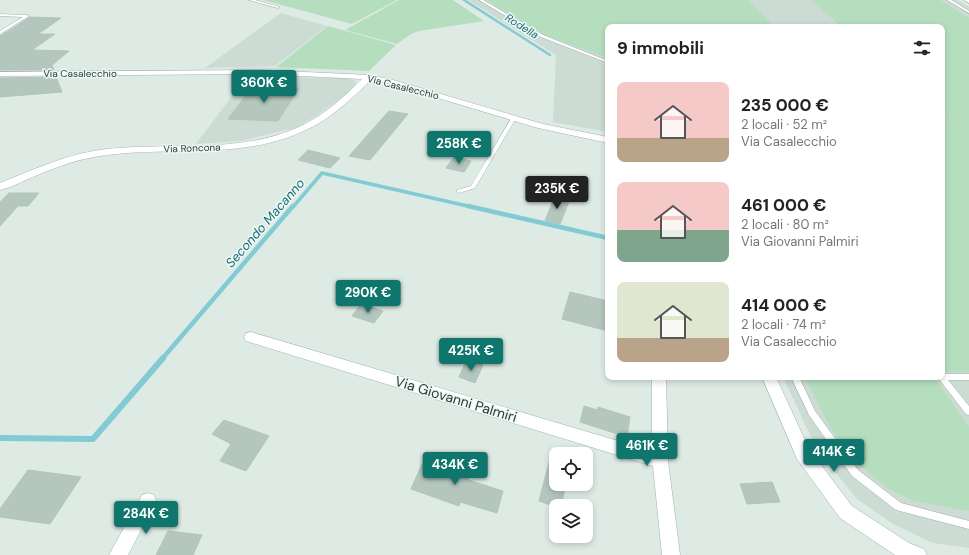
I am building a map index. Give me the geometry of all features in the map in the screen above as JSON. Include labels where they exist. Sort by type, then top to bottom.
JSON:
[{"type":"street","name":"Via Casalecchio","points":[[0,74],[262,72],[369,77],[393,82],[541,126],[605,139]]},
{"type":"street","name":"Via Roncona","points":[[0,187],[63,163],[105,152],[149,149],[205,149],[241,145],[273,139],[300,130],[320,118],[342,102],[369,77]]},
{"type":"street","name":"Via Giovanni Palmiri","points":[[251,337],[660,461]]},
{"type":"street","points":[[659,380],[660,461],[671,555]]},
{"type":"street","points":[[769,380],[803,454],[846,512],[905,551],[918,555]]},
{"type":"street","points":[[118,555],[148,501]]},
{"type":"lane","points":[[252,0],[278,7]]},
{"type":"lane","points":[[481,0],[542,36],[605,61]]},
{"type":"lane","points":[[949,0],[969,12]]},
{"type":"lane","points":[[0,15],[27,16],[0,33]]},
{"type":"lane","points":[[459,191],[474,187],[514,118]]},
{"type":"lane","points":[[945,377],[969,377]]},
{"type":"lane","points":[[796,380],[812,413],[855,473],[899,507],[969,525]]},
{"type":"lane","points":[[943,380],[969,412]]},
{"type":"shaded area","points":[[468,0],[957,0],[969,7],[969,548],[933,543],[893,524],[857,499],[831,467],[812,439],[784,380],[945,380],[945,24],[605,24],[605,131],[553,122],[556,55]]},
{"type":"shaded area","points":[[281,13],[327,26],[275,66],[205,68]]},
{"type":"shaded area","points":[[246,77],[348,78],[356,81],[356,85],[347,94],[315,117],[295,128],[241,141],[196,144]]},
{"type":"green space","points":[[263,0],[397,0],[352,24]]},
{"type":"green space","points":[[399,0],[453,0],[484,21],[419,31],[411,34],[397,44],[345,30]]},
{"type":"green space","points":[[486,0],[748,0],[771,24],[605,24],[605,57],[545,35]]},
{"type":"green space","points":[[811,0],[940,0],[969,18],[969,372],[945,372],[945,119],[947,119],[945,117],[945,24],[839,24]]},
{"type":"green space","points":[[328,26],[396,45],[369,71],[276,67]]},
{"type":"green space","points":[[806,380],[936,380],[969,427],[969,511],[914,501],[887,488],[857,462],[831,429]]},
{"type":"building","points":[[30,17],[61,18],[38,34],[55,34],[32,50],[69,51],[52,65],[54,70],[0,70],[0,36]]},
{"type":"building","points":[[56,77],[62,92],[0,97],[0,78]]},
{"type":"building","points":[[253,86],[299,88],[278,121],[228,119]]},
{"type":"building","points":[[389,111],[408,114],[370,160],[349,156]]},
{"type":"building","points":[[308,150],[340,158],[330,168],[298,160]]},
{"type":"building","points":[[454,157],[471,161],[464,172],[446,168]]},
{"type":"building","points":[[9,193],[39,193],[28,206],[18,206],[0,226],[0,202]]},
{"type":"building","points":[[555,195],[570,199],[560,224],[545,221]]},
{"type":"building","points":[[570,292],[605,300],[605,330],[562,319]]},
{"type":"building","points":[[361,304],[383,311],[374,323],[352,316]]},
{"type":"building","points":[[471,361],[483,365],[475,383],[459,377],[465,363],[469,364]]},
{"type":"building","points":[[584,406],[597,410],[598,407],[630,417],[627,437],[580,422]]},
{"type":"building","points":[[224,420],[269,436],[246,471],[220,461],[231,444],[212,434]]},
{"type":"building","points":[[427,456],[453,464],[452,467],[471,472],[468,480],[503,491],[497,513],[460,502],[459,506],[411,489]]},
{"type":"building","points":[[549,463],[549,491],[564,491],[563,499],[549,499],[549,505],[539,501]]},
{"type":"building","points":[[28,470],[81,477],[50,524],[0,517],[0,509]]},
{"type":"building","points":[[772,482],[780,502],[747,504],[740,484]]},
{"type":"building","points":[[168,531],[202,535],[193,555],[156,555]]},
{"type":"waterway","name":"Rodella","points":[[464,0],[550,55]]},
{"type":"waterway","name":"Secondo Macanno","points":[[293,207],[322,173],[472,207]]},
{"type":"waterway","name":"Secondo Macanno","points":[[162,359],[293,206]]},
{"type":"waterway","name":"Secondo Macanno","points":[[468,206],[605,237]]},
{"type":"waterway","name":"Secondo Macanno","points":[[0,438],[93,439],[163,358]]}]
